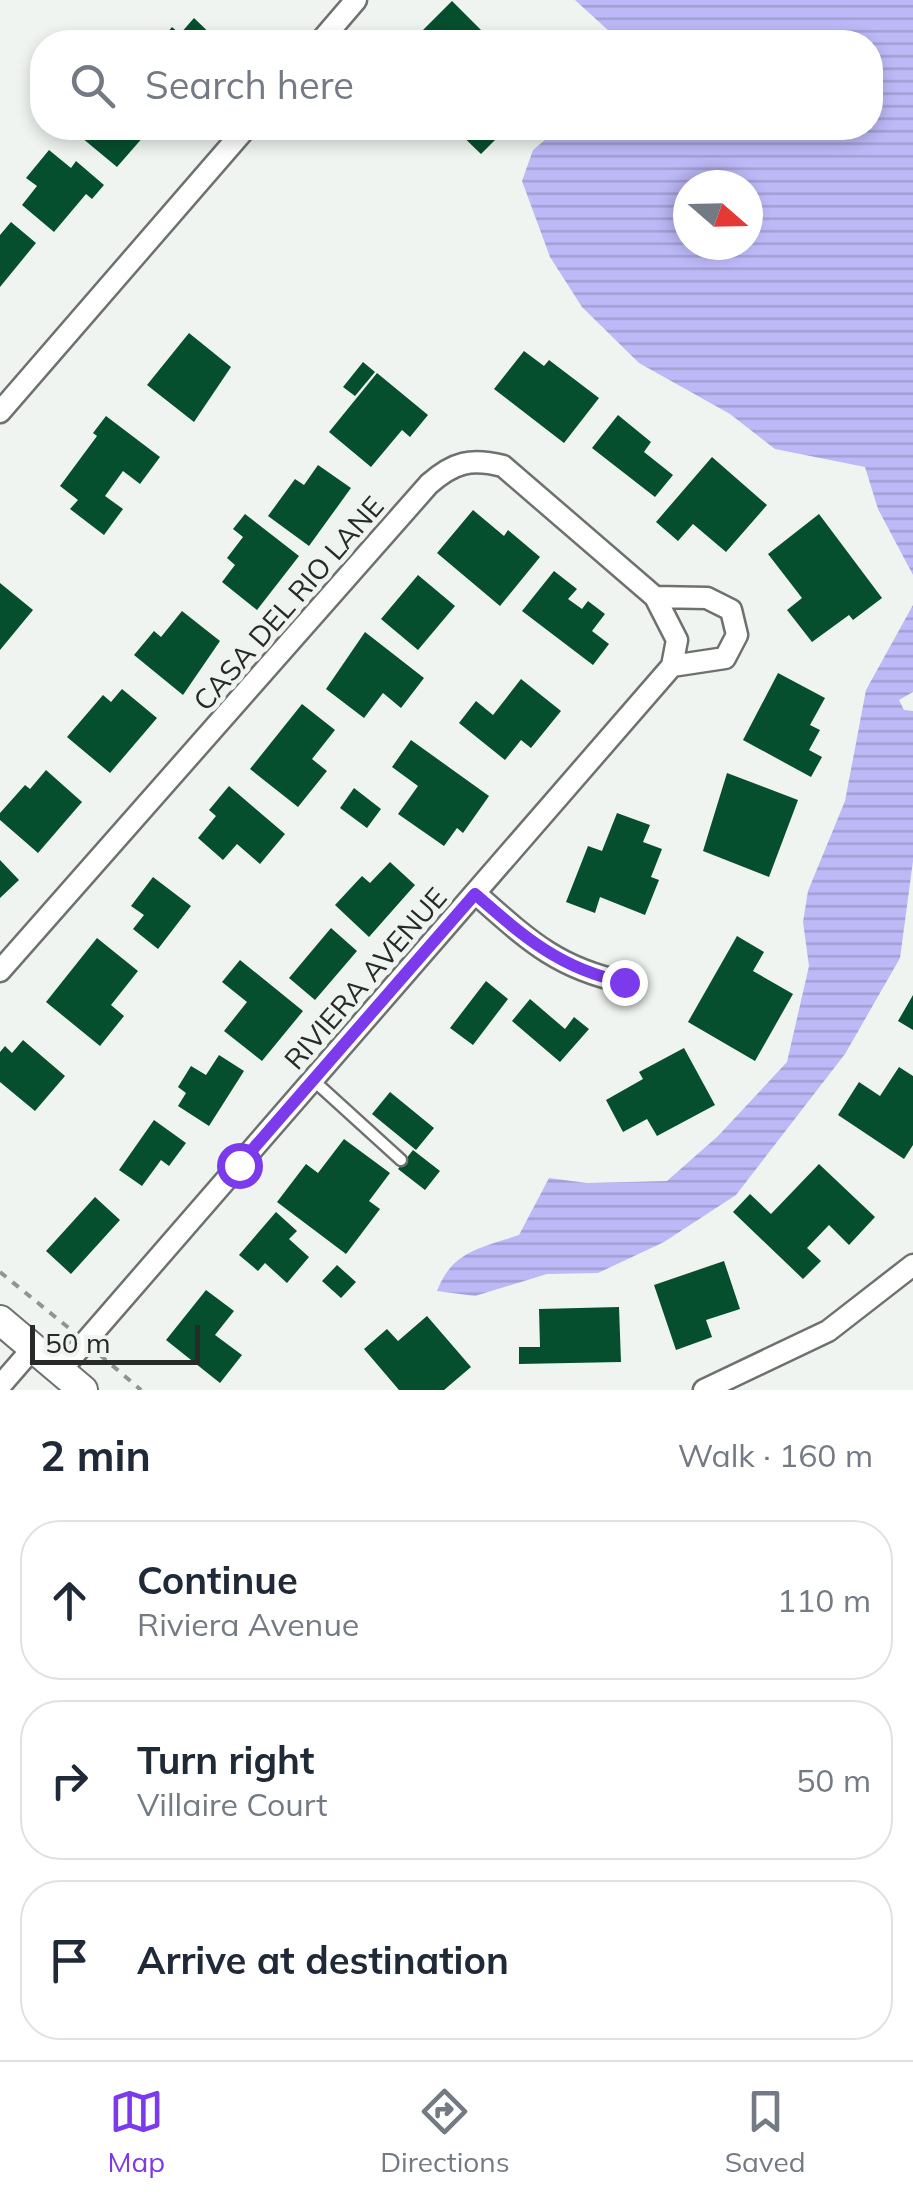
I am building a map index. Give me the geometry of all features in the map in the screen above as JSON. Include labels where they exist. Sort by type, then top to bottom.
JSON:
[{"type":"main road","points":[[0,1320],[82,1390]]},
{"type":"street","points":[[330,30],[356,0]]},
{"type":"street","points":[[0,412],[236,140]]},
{"type":"street","name":"CASA DEL RIO LANE","points":[[0,970],[429,484],[450,466],[477,459],[503,466],[655,597]]},
{"type":"street","points":[[655,597],[708,598],[731,610],[737,635],[725,658],[672,666],[677,640],[655,597]]},
{"type":"street","name":"RIVIERA AVENUE","points":[[60,1371],[672,666]]},
{"type":"street","points":[[475,894],[537,948],[564,964],[624,982]]},
{"type":"street","points":[[704,1390],[828,1332],[913,1266]]},
{"type":"street","points":[[0,1386],[33,1348]]},
{"type":"lane","points":[[313,1080],[401,1160]]},
{"type":"shaded area","points":[[575,0],[913,0],[913,575],[878,509],[865,467],[775,449],[730,414],[639,363],[582,307],[550,257],[522,181],[533,150],[545,140],[883,140],[883,30],[608,30]]},
{"type":"shaded area","points":[[913,605],[913,692],[899,700],[904,710],[913,711],[913,861],[900,958],[845,1054],[736,1195],[664,1242],[598,1273],[547,1274],[475,1296],[437,1291],[460,1259],[519,1235],[549,1178],[587,1183],[667,1181],[718,1136],[787,1062],[809,966],[803,922],[808,891],[845,801],[866,690]]},
{"type":"building","points":[[452,1],[481,30],[423,30]]},
{"type":"building","points":[[194,18],[206,30],[184,30]]},
{"type":"building","points":[[84,140],[141,140],[117,167]]},
{"type":"building","points":[[466,140],[495,140],[481,154]]},
{"type":"building","points":[[49,150],[71,168],[76,161],[104,185],[92,199],[86,194],[54,232],[22,205],[37,186],[26,178]]},
{"type":"building","points":[[11,222],[36,243],[0,287],[0,235]]},
{"type":"building","points":[[189,333],[231,367],[194,422],[147,385]]},
{"type":"building","points":[[524,351],[544,366],[549,360],[599,398],[564,443],[494,389]]},
{"type":"building","points":[[363,362],[375,372],[355,396],[343,387]]},
{"type":"building","points":[[377,373],[428,415],[410,437],[402,430],[371,467],[329,432]]},
{"type":"building","points":[[618,415],[651,442],[644,452],[673,475],[655,497],[592,448]]},
{"type":"building","points":[[106,416],[160,457],[140,484],[123,471],[105,496],[123,509],[104,535],[70,509],[78,500],[60,486],[97,436],[93,433]]},
{"type":"building","points":[[712,457],[767,505],[726,552],[693,524],[678,541],[656,522]]},
{"type":"building","points":[[318,465],[351,488],[309,546],[268,516],[295,479],[304,485]]},
{"type":"building","points":[[473,510],[504,536],[508,530],[540,557],[500,606],[437,553]]},
{"type":"building","points":[[245,514],[299,556],[257,610],[222,582],[235,565],[227,558],[243,537],[233,529]]},
{"type":"building","points":[[819,514],[882,598],[853,620],[849,615],[812,642],[787,610],[802,598],[768,554]]},
{"type":"building","points":[[554,571],[577,589],[568,599],[582,609],[588,601],[605,614],[592,631],[609,644],[593,665],[522,611]]},
{"type":"building","points":[[418,575],[455,606],[418,650],[381,619]]},
{"type":"building","points":[[0,583],[33,610],[0,650]]},
{"type":"building","points":[[182,611],[220,641],[183,695],[134,655],[154,631],[161,637]]},
{"type":"building","points":[[365,632],[424,678],[401,708],[383,693],[364,718],[326,689]]},
{"type":"building","points":[[778,673],[825,698],[810,725],[820,730],[809,750],[822,757],[811,777],[743,740]]},
{"type":"building","points":[[521,679],[561,711],[531,748],[521,740],[505,760],[459,723],[476,701],[493,715]]},
{"type":"building","points":[[122,689],[157,718],[110,773],[67,737],[103,695],[111,702]]},
{"type":"building","points":[[302,704],[335,730],[312,759],[327,771],[298,807],[250,769]]},
{"type":"building","points":[[411,740],[489,796],[463,833],[457,828],[444,846],[398,814],[418,786],[392,767]]},
{"type":"building","points":[[46,770],[82,802],[38,853],[0,820],[0,813],[25,785],[30,789]]},
{"type":"building","points":[[727,773],[798,800],[769,877],[703,851]]},
{"type":"building","points":[[229,786],[285,834],[260,864],[237,844],[223,860],[198,838],[216,816],[209,810]]},
{"type":"building","points":[[354,788],[381,809],[367,828],[340,808]]},
{"type":"building","points":[[617,813],[650,825],[643,842],[662,849],[651,877],[659,880],[645,915],[600,897],[595,913],[566,902],[588,846],[602,851]]},
{"type":"building","points":[[0,860],[19,880],[0,898]]},
{"type":"building","points":[[390,862],[415,885],[369,937],[335,905],[362,876],[370,883]]},
{"type":"building","points":[[153,877],[191,906],[158,949],[133,929],[144,915],[131,906]]},
{"type":"building","points":[[331,928],[357,951],[315,1000],[289,978]]},
{"type":"building","points":[[737,936],[764,952],[753,971],[793,994],[755,1061],[688,1022]]},
{"type":"building","points":[[97,938],[138,971],[111,1005],[124,1016],[100,1046],[46,1002]]},
{"type":"building","points":[[240,960],[303,1011],[262,1061],[224,1031],[247,1002],[222,982]]},
{"type":"building","points":[[486,981],[508,999],[473,1045],[450,1028]]},
{"type":"building","points":[[913,995],[913,1030],[898,1021]]},
{"type":"building","points":[[530,999],[565,1029],[574,1017],[589,1029],[560,1062],[512,1021]]},
{"type":"building","points":[[23,1040],[65,1076],[35,1111],[0,1082],[0,1052],[5,1046],[12,1053]]},
{"type":"building","points":[[684,1048],[715,1105],[657,1136],[647,1119],[623,1132],[606,1100],[643,1079],[639,1072]]},
{"type":"building","points":[[219,1055],[244,1071],[209,1126],[178,1106],[186,1093],[178,1087],[191,1066],[206,1075]]},
{"type":"building","points":[[899,1067],[913,1076],[913,1145],[904,1159],[838,1115],[859,1082],[880,1096]]},
{"type":"building","points":[[390,1092],[434,1128],[416,1150],[372,1114]]},
{"type":"building","points":[[154,1120],[186,1143],[169,1166],[161,1160],[142,1186],[119,1170]]},
{"type":"building","points":[[344,1139],[390,1173],[369,1201],[380,1209],[346,1254],[277,1202],[306,1164],[318,1173]]},
{"type":"building","points":[[413,1150],[440,1171],[425,1190],[398,1169]]},
{"type":"building","points":[[819,1164],[875,1217],[849,1245],[829,1225],[807,1248],[821,1261],[803,1279],[733,1212],[750,1194],[771,1214]]},
{"type":"building","points":[[95,1197],[120,1220],[71,1274],[46,1251]]},
{"type":"building","points":[[276,1212],[297,1231],[289,1239],[309,1257],[287,1283],[265,1263],[258,1271],[239,1255]]},
{"type":"building","points":[[724,1261],[740,1309],[706,1320],[712,1337],[676,1350],[654,1285]]},
{"type":"building","points":[[337,1265],[356,1282],[341,1298],[322,1281]]},
{"type":"building","points":[[206,1290],[234,1311],[215,1335],[242,1355],[220,1383],[166,1340]]},
{"type":"building","points":[[619,1307],[621,1362],[519,1364],[519,1347],[540,1347],[539,1309]]},
{"type":"building","points":[[427,1316],[471,1367],[444,1390],[399,1390],[364,1349],[387,1329],[398,1341]]},
{"type":"route","points":[[239,1165],[475,894],[537,948],[564,964],[624,982]]}]
